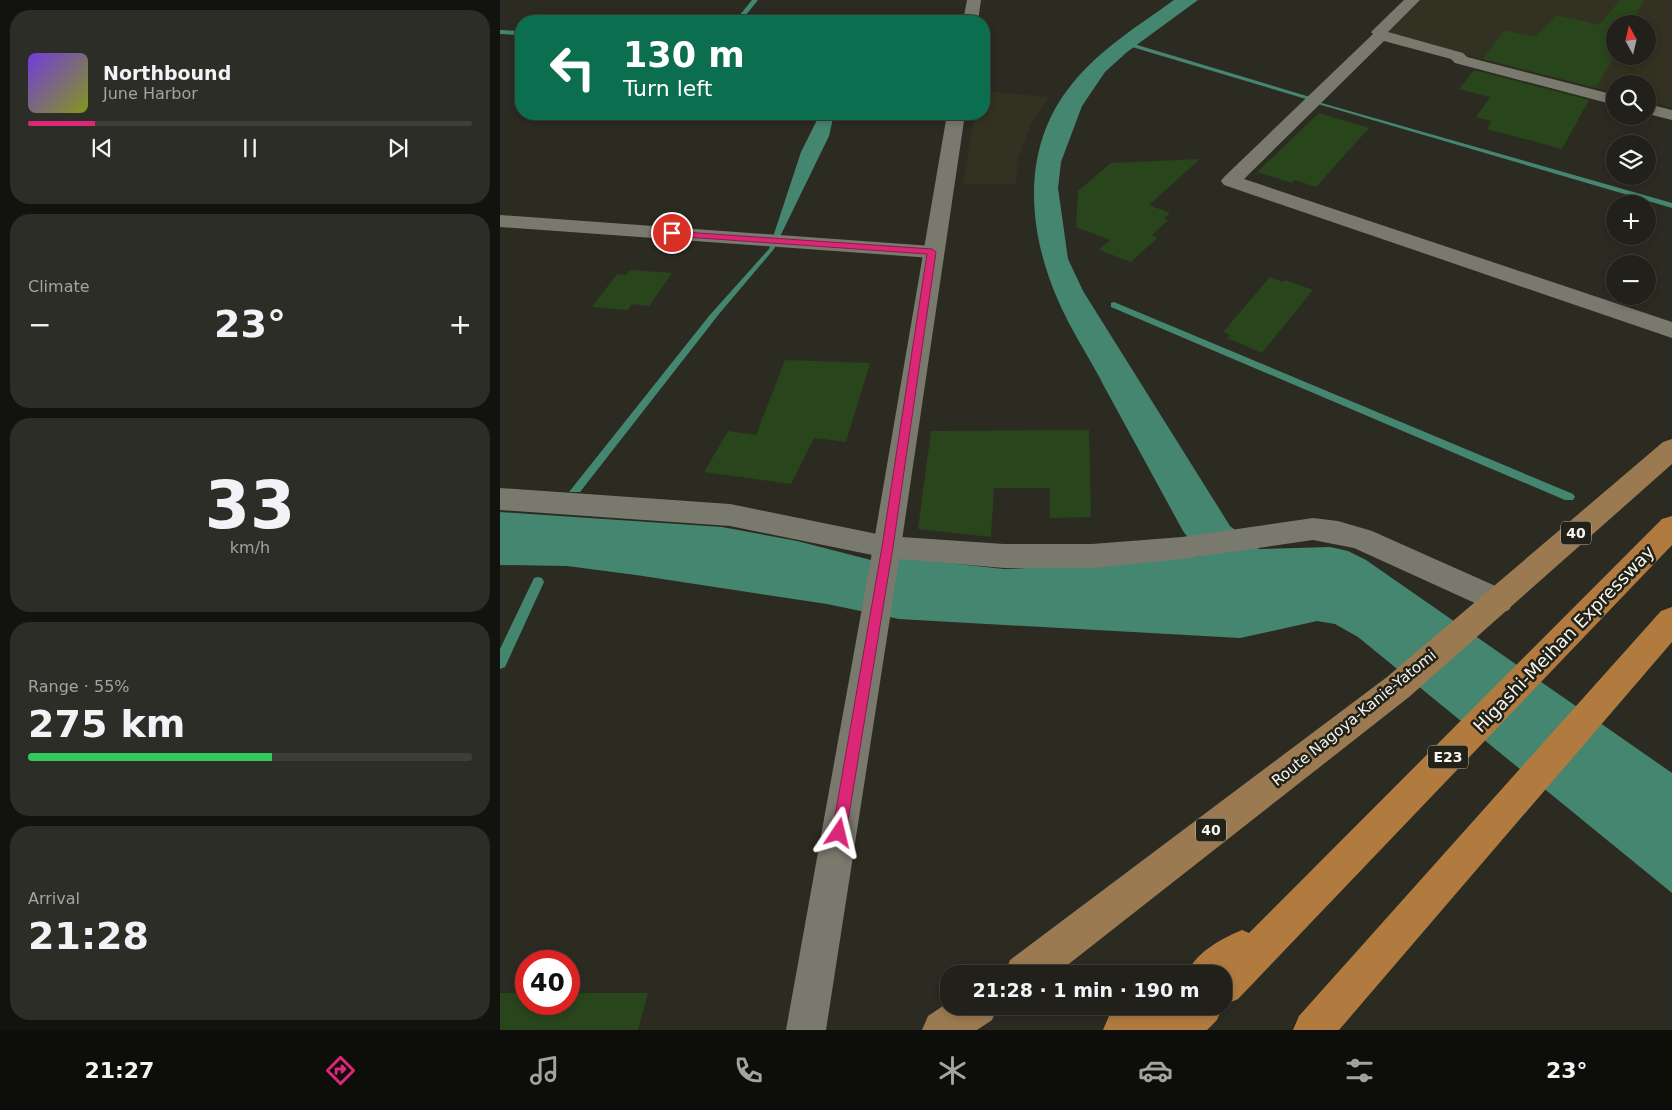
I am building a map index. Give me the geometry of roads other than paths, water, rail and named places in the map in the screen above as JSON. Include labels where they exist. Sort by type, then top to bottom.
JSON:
[{"type":"highway","name":"Higashi-Meihan Expressway","points":[[1232,977],[1672,527]]},
{"type":"highway","points":[[1313,1030],[1672,620]]},
{"type":"highway","points":[[1219,965],[1292,915]]},
{"type":"highway","points":[[1123,1030],[1145,1015]]},
{"type":"highway","points":[[1180,1030],[1194,1015]]},
{"type":"main road","name":"Route Nagoya-Kanie-Yatomi","points":[[1036,965],[1398,687],[1672,449]]},
{"type":"main road","points":[[942,1030],[964,1015]]},
{"type":"street","points":[[972,15],[974,0]]},
{"type":"street","points":[[1413,0],[1379,32],[1381,35],[1231,181],[1672,330]]},
{"type":"street","points":[[1381,35],[1457,56],[1461,60],[1606,98]]},
{"type":"street","points":[[1656,111],[1672,115]]},
{"type":"street","points":[[806,1030],[875,622],[932,252],[955,120]]},
{"type":"street","points":[[500,221],[932,252]]},
{"type":"street","points":[[500,500],[730,514],[887,547],[1024,556],[1092,556],[1188,547],[1313,529],[1338,532],[1362,539],[1489,608]]},
{"type":"waterway","points":[[743,15],[755,0]]},
{"type":"waterway","points":[[500,32],[515,33]]},
{"type":"waterway","points":[[1134,46],[1308,98]]},
{"type":"waterway","points":[[1320,103],[1672,206]]},
{"type":"waterway","points":[[1114,305],[1569,497]]},
{"type":"waterway","points":[[500,663],[538,582]]}]
